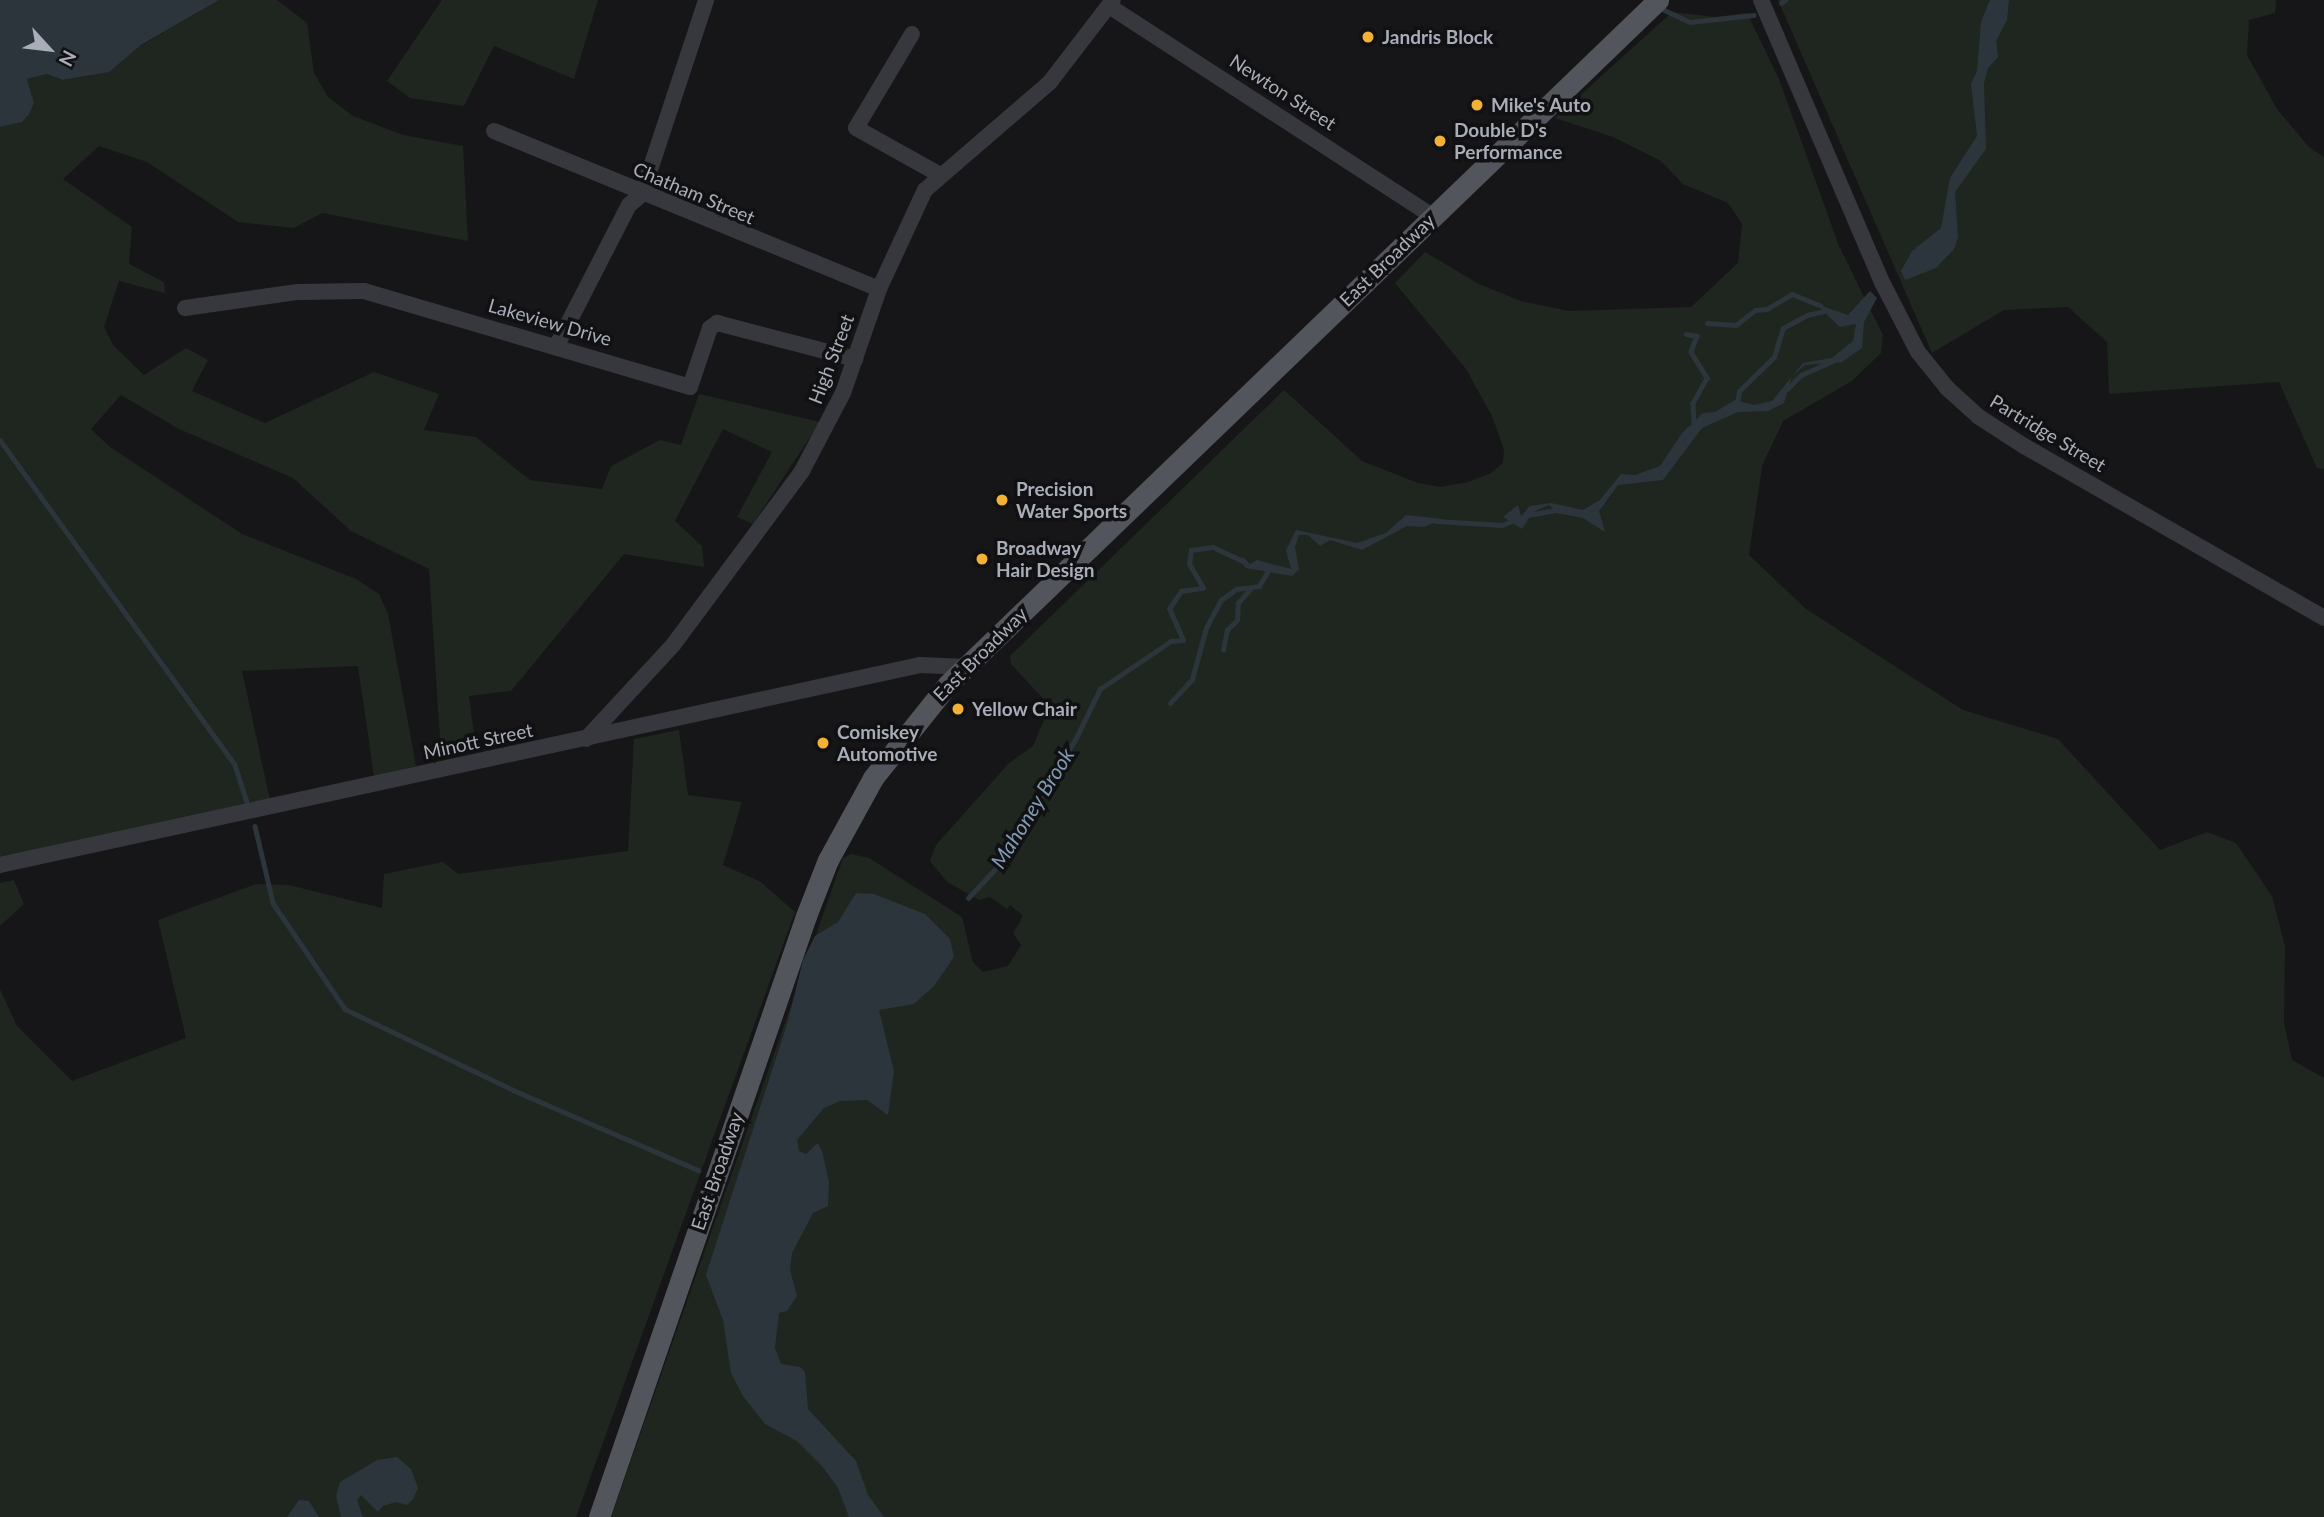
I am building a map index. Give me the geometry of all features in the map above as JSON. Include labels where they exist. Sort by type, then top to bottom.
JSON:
[{"type":"main road","name":"East Broadway","points":[[601,1511],[828,860],[873,778],[909,729],[966,667],[1654,4]]},
{"type":"street","points":[[557,345],[629,205],[642,194],[706,0]]},
{"type":"street","name":"Partridge Street","points":[[1761,0],[1883,284],[1918,352],[1947,388],[1979,417],[2024,446],[2324,618]]},
{"type":"street","name":"High Street","points":[[586,739],[673,645],[773,516],[827,426],[855,359],[878,289],[909,218],[940,175],[1050,82],[1111,3]]},
{"type":"street","name":"Newton Street","points":[[1111,3],[1432,216]]},
{"type":"street","points":[[912,34],[856,128],[940,175]]},
{"type":"street","name":"Chatham Street","points":[[494,131],[878,289]]},
{"type":"street","name":"Lakeview Drive","points":[[186,308],[298,292],[363,291],[557,345],[690,387],[710,328],[717,323],[855,359]]},
{"type":"street","name":"Minott Street","points":[[0,865],[920,665],[966,667]]},
{"type":"shaded area","points":[[0,0],[219,0],[141,45],[109,72],[63,80],[47,74],[27,79],[34,103],[29,114],[22,122],[0,127]]},
{"type":"shaded area","points":[[219,0],[277,0],[307,23],[314,73],[328,97],[353,116],[403,135],[463,146],[468,241],[322,213],[294,228],[238,222],[147,162],[99,146],[63,179],[132,227],[129,264],[164,282],[165,293],[119,281],[104,327],[113,345],[144,375],[186,348],[208,360],[192,391],[265,423],[374,372],[439,394],[424,430],[476,437],[530,480],[602,489],[611,466],[660,440],[681,445],[699,394],[820,422],[753,524],[737,517],[772,452],[723,429],[675,521],[702,546],[704,567],[624,554],[511,691],[469,696],[476,750],[441,755],[429,569],[351,531],[293,478],[179,429],[121,395],[91,429],[110,447],[242,534],[356,579],[379,594],[388,614],[416,766],[374,776],[358,666],[242,671],[270,800],[0,859],[0,127],[21,122],[32,96],[27,79],[47,74],[63,80],[89,76]]},
{"type":"shaded area","points":[[442,0],[598,0],[574,79],[494,46],[464,106],[410,98],[387,81]]},
{"type":"shaded area","points":[[1778,0],[2276,0],[2275,13],[2249,20],[2247,55],[2277,109],[2309,147],[2324,157],[2324,469],[2317,468],[2279,382],[2109,394],[2107,342],[2068,307],[2004,310],[1932,353]]},
{"type":"shaded area","points":[[1990,0],[2009,0],[2007,20],[1996,41],[1998,57],[1988,68],[1984,83],[1986,149],[1955,192],[1958,237],[1954,249],[1936,268],[1905,280],[1901,271],[1912,251],[1941,228],[1950,178],[1977,136],[1971,84],[1977,71],[1981,22]]},
{"type":"shaded area","points":[[1672,12],[1715,17],[1747,13],[1779,79],[1839,246],[1883,335],[1881,353],[1852,381],[1783,421],[1762,466],[1749,555],[1806,609],[1963,710],[2058,739],[2160,850],[2207,832],[2236,843],[2272,896],[2285,946],[2284,1023],[2292,1060],[2324,1078],[2324,1517],[611,1517],[843,858],[851,854],[869,858],[962,917],[973,962],[983,972],[1008,966],[1021,945],[1013,933],[1023,916],[1010,905],[1007,909],[990,897],[979,900],[947,882],[930,861],[936,845],[1009,763],[1033,746],[1050,706],[1011,664],[1010,656],[1284,390],[1362,461],[1418,483],[1440,487],[1468,482],[1491,473],[1503,463],[1504,449],[1492,416],[1466,369],[1395,283],[1425,252],[1479,284],[1521,301],[1569,311],[1691,307],[1738,263],[1742,224],[1728,203],[1683,184],[1661,161],[1613,137],[1555,118]]},
{"type":"shaded area","points":[[1870,291],[1877,298],[1864,322],[1862,348],[1842,362],[1805,365],[1793,375],[1803,363],[1832,358],[1853,341],[1856,324],[1840,327],[1816,304],[1848,315]]},
{"type":"shaded area","points":[[1792,377],[1784,403],[1768,411],[1738,412],[1702,428],[1663,480],[1618,485],[1599,511],[1605,532],[1583,518],[1557,513],[1549,505],[1533,512],[1522,529],[1503,517],[1518,505],[1521,516],[1530,506],[1551,503],[1583,510],[1600,500],[1621,474],[1635,475],[1660,466],[1682,433],[1703,413],[1715,412],[1735,400],[1754,405],[1772,401]]},
{"type":"shaded area","points":[[1406,515],[1443,519],[1424,527],[1407,526],[1362,550],[1330,540],[1320,546],[1308,535],[1299,535],[1295,547],[1299,569],[1292,576],[1246,568],[1240,562],[1243,557],[1250,564],[1257,560],[1291,569],[1286,550],[1296,530],[1357,543],[1386,533]]},
{"type":"shaded area","points":[[679,730],[688,795],[742,802],[723,865],[761,882],[795,912],[576,1517],[0,1517],[0,989],[17,1026],[72,1081],[186,1038],[158,920],[256,884],[289,885],[382,908],[384,874],[443,862],[458,874],[628,851],[634,739]]},
{"type":"shaded area","points":[[14,880],[24,904],[0,926],[0,883]]},
{"type":"shaded area","points":[[856,893],[874,894],[925,914],[950,939],[954,957],[934,986],[914,1004],[879,1010],[894,1071],[888,1115],[867,1100],[840,1101],[824,1108],[797,1140],[799,1151],[806,1154],[818,1143],[822,1151],[829,1182],[828,1206],[813,1213],[792,1253],[790,1270],[797,1296],[787,1311],[779,1313],[775,1348],[781,1364],[800,1367],[805,1372],[808,1409],[856,1461],[868,1495],[884,1517],[849,1517],[838,1488],[822,1466],[797,1441],[765,1424],[743,1396],[731,1373],[723,1320],[706,1275],[788,1021],[803,960],[815,936],[838,922]]},
{"type":"shaded area","points":[[397,1457],[411,1469],[418,1488],[413,1499],[407,1505],[396,1502],[383,1506],[378,1512],[361,1495],[357,1500],[363,1517],[341,1517],[336,1496],[340,1482],[377,1460]]},
{"type":"shaded area","points":[[299,1500],[309,1501],[319,1517],[287,1517]]},
{"type":"waterway","points":[[1781,3],[1785,0]]},
{"type":"waterway","points":[[1658,7],[1690,22],[1754,15]]},
{"type":"waterway","points":[[1707,323],[1736,325],[1755,310],[1767,309],[1792,294],[1821,306]]},
{"type":"waterway","points":[[1737,404],[1739,391],[1774,357],[1783,328],[1807,315],[1825,311]]},
{"type":"waterway","points":[[1686,334],[1697,336],[1691,352],[1707,378],[1693,403],[1694,423]]},
{"type":"waterway","name":"Mahoney Brook","points":[[1787,389],[1801,375],[1835,360]]},
{"type":"waterway","points":[[0,440],[235,765],[247,801]]},
{"type":"waterway","name":"Mahoney Brook","points":[[1528,515],[1557,510]]},
{"type":"waterway","name":"Mahoney Brook","points":[[1436,521],[1502,525],[1517,519]]},
{"type":"waterway","name":"Mahoney Brook","points":[[968,898],[998,866],[1075,740],[1100,689],[1171,641],[1183,640],[1169,609],[1181,591],[1203,588],[1189,564],[1191,550],[1213,547],[1245,562]]},
{"type":"waterway","points":[[1170,703],[1192,679],[1206,628],[1221,600],[1236,589],[1259,586],[1268,571]]},
{"type":"waterway","points":[[1223,650],[1227,630],[1237,620],[1238,603],[1251,588]]},
{"type":"waterway","points":[[255,826],[273,903],[345,1009],[513,1090],[698,1170]]},
{"type":"place","name":"Jandris Block","points":[[1368,37]]},
{"type":"place","name":"Mike's Auto","points":[[1477,105]]},
{"type":"place","name":"Double D's Performance","points":[[1440,141]]},
{"type":"place","name":"Precision Water Sports","points":[[1002,500]]},
{"type":"place","name":"Broadway Hair Design","points":[[982,559]]},
{"type":"place","name":"Yellow Chair","points":[[958,709]]},
{"type":"place","name":"Comiskey Automotive","points":[[823,743]]}]
